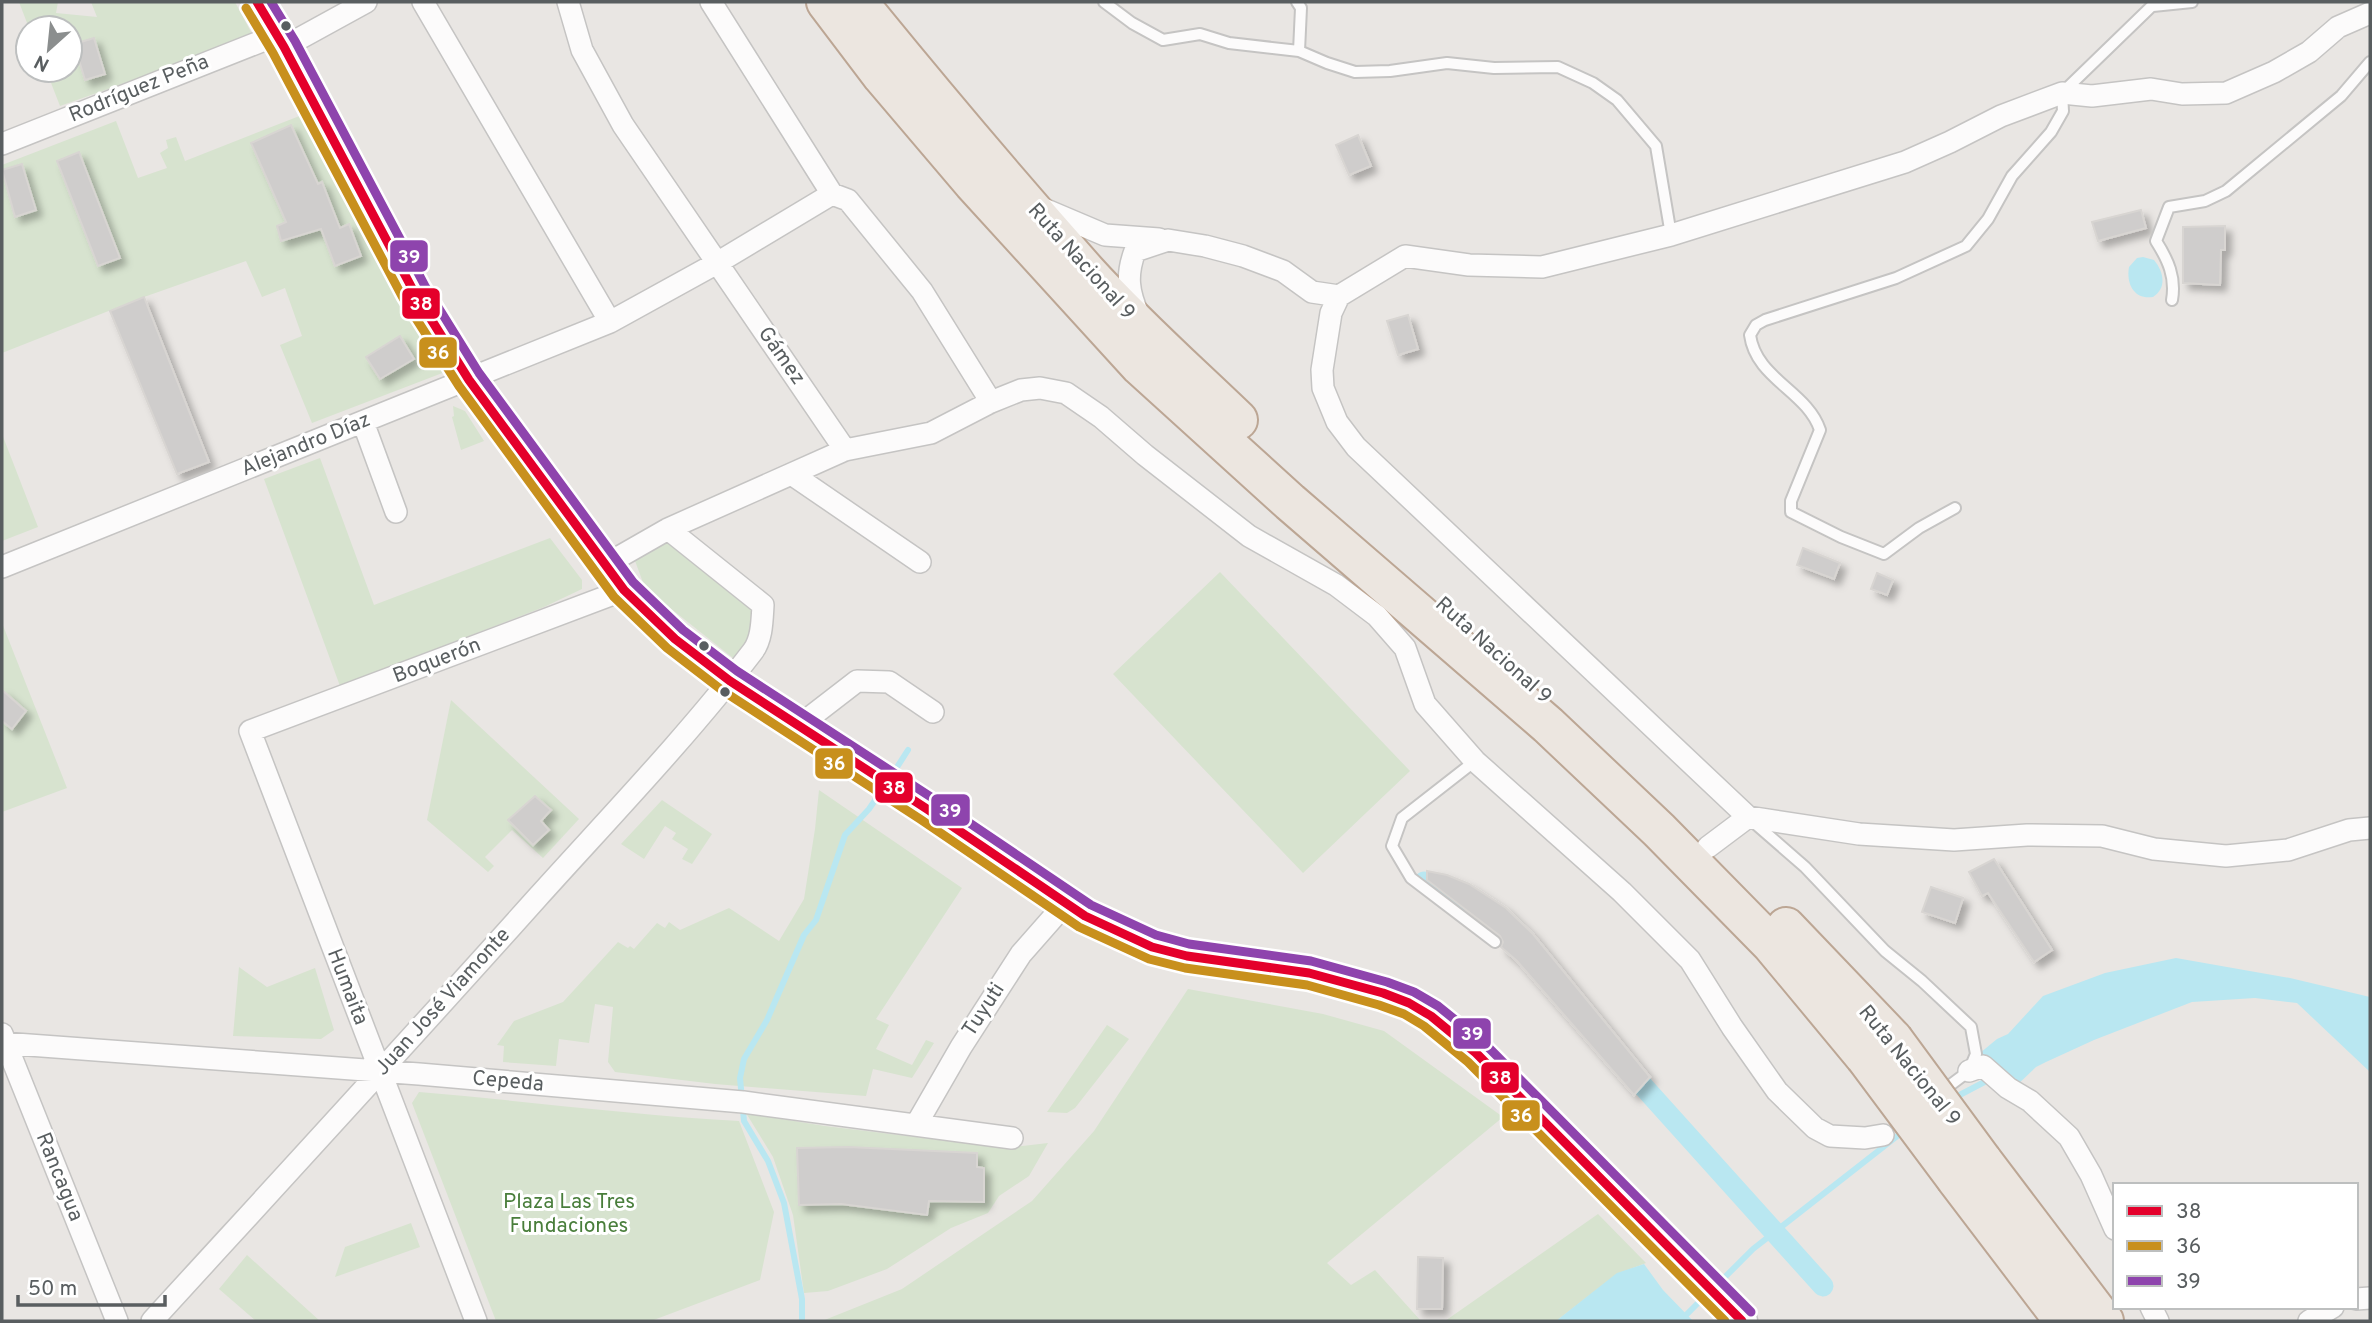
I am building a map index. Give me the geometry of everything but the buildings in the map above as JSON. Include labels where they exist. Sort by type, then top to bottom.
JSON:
[{"type":"highway","name":"Ruta Nacional 9","points":[[826,2],[882,76],[973,183],[1140,366],[1300,512],[1548,725],[1659,830],[1772,945],[1879,1048]]},
{"type":"highway","name":"Ruta Nacional 9","points":[[859,2],[929,89],[1086,271],[1146,334],[1286,465],[1708,847],[1879,1048],[1969,1169],[2064,1321]]},
{"type":"highway","name":"Ruta Nacional 9","points":[[1969,1169],[2104,1321]]},
{"type":"street","points":[[257,2],[414,292],[468,380],[624,590],[675,639],[730,681],[927,809],[1065,904],[1105,926],[1152,947],[1187,956],[1309,973],[1383,993],[1409,1003],[1446,1027],[1476,1053],[1737,1315]]},
{"type":"street","name":"Rodríguez Peña","points":[[2,144],[280,41],[366,2]]},
{"type":"street","points":[[424,2],[610,323]]},
{"type":"street","name":"Gámez","points":[[568,2],[582,50],[623,125],[845,450]]},
{"type":"street","points":[[711,2],[832,194],[848,200],[922,291],[991,402]]},
{"type":"street","points":[[2370,13],[2338,27],[2309,52],[2274,72],[2226,93],[2182,94],[2151,89],[2092,96],[2062,93],[2001,116],[1905,162],[1671,235],[1542,267],[1469,265],[1405,257],[1339,296],[1331,313],[1322,370],[1323,388],[1337,422],[1356,447],[1748,817],[1859,834],[1954,840],[2027,835],[2102,836],[2154,849],[2226,856],[2288,850],[2349,830],[2370,828]]},
{"type":"street","name":"Alejandro Díaz","points":[[2,567],[610,323],[832,194]]},
{"type":"street","points":[[1028,202],[1105,235],[1168,240],[1243,256],[1283,271],[1312,292],[1339,296]]},
{"type":"street","points":[[1146,334],[1131,298],[1128,269],[1135,251],[1168,240]]},
{"type":"street","points":[[605,565],[668,529],[845,450],[931,433],[991,402],[1021,390],[1040,388],[1066,393],[1101,417],[1249,536],[1336,585],[1377,616],[1405,648],[1425,704],[1475,761],[1622,892],[1690,960],[1777,1091],[1815,1128],[1830,1136],[1865,1138],[1888,1131]]},
{"type":"street","points":[[363,422],[396,512]]},
{"type":"street","points":[[793,475],[920,562]]},
{"type":"street","name":"Juan José Viamonte","points":[[152,1321],[645,779],[754,650],[762,628],[763,606],[668,529]]},
{"type":"street","name":"Boquerón","points":[[250,731],[624,590]]},
{"type":"street","points":[[800,725],[857,681],[889,682],[933,712]]},
{"type":"street","name":"Humaita","points":[[250,731],[476,1321]]},
{"type":"street","points":[[1708,847],[1748,817]]},
{"type":"street","name":"Tuyuti","points":[[916,1125],[961,1047],[1021,954],[1065,904]]},
{"type":"street","name":"Cepeda","points":[[3,1039],[743,1102],[1013,1138]]},
{"type":"street","name":"Rancagua","points":[[3,1039],[117,1321]]},
{"type":"street","points":[[1969,1071],[1983,1066],[2008,1088],[2030,1101],[2069,1138],[2091,1175],[2113,1224]]},
{"type":"street","points":[[2309,1321],[2330,1309]]},
{"type":"lane","points":[[1104,2],[1132,23],[1163,40],[1200,34],[1229,43],[1299,51],[1355,72],[1390,71],[1447,63],[1494,68],[1558,67],[1593,83],[1617,100],[1656,146],[1671,235]]},
{"type":"lane","points":[[1297,2],[1301,8],[1299,51]]},
{"type":"lane","points":[[1955,508],[1919,528],[1884,554],[1841,537],[1791,512],[1791,501],[1820,430],[1815,416],[1759,361],[1752,349],[1750,335],[1756,325],[1765,320],[1896,278],[1966,246],[1988,219],[2012,176],[2051,132],[2063,111],[2062,93],[2154,4],[2192,2]]},
{"type":"lane","points":[[2172,300],[2175,286],[2170,265],[2156,241],[2169,207],[2205,201],[2226,191],[2341,96],[2370,62]]},
{"type":"lane","points":[[1475,761],[1402,818],[1392,846],[1412,878],[1495,942]]},
{"type":"lane","points":[[1748,817],[1805,867],[1885,951],[1971,1027],[1976,1054],[1969,1071],[1925,1104]]},
{"type":"lane","points":[[1904,1120],[1915,1112]]},
{"type":"green space","points":[[19,2],[58,2],[56,13],[66,14],[24,14]]},
{"type":"green space","points":[[91,2],[235,2],[251,32],[247,40],[60,106],[51,84],[84,84],[84,16],[97,17]]},
{"type":"green space","points":[[302,115],[355,219],[445,372],[312,423],[280,345],[302,336],[285,288],[262,297],[246,261],[144,297],[2,353],[2,165],[116,121],[138,178],[167,168],[160,153],[168,148],[166,140],[176,137],[185,161]]},
{"type":"green space","points":[[453,406],[465,411],[484,441],[461,450],[452,417]]},
{"type":"green space","points":[[2,434],[38,527],[2,541]]},
{"type":"green space","points":[[320,458],[374,605],[550,538],[582,580],[582,589],[544,607],[340,686],[264,479]]},
{"type":"green space","points":[[672,541],[753,607],[752,640],[733,658],[645,588],[634,558]]},
{"type":"green space","points":[[1220,572],[1410,771],[1303,873],[1113,674]]},
{"type":"green space","points":[[2,623],[67,788],[2,812]]},
{"type":"green space","points":[[451,700],[579,819],[543,858],[512,830],[485,857],[494,866],[488,872],[427,820]]},
{"type":"green space","points":[[819,790],[962,888],[876,1019],[889,1025],[876,1049],[912,1065],[926,1040],[934,1043],[912,1078],[873,1069],[866,1096],[715,1084],[615,1072],[608,1062],[613,1007],[595,1004],[589,1043],[559,1039],[556,1066],[503,1062],[504,1046],[497,1045],[514,1021],[563,1002],[618,942],[634,949],[657,923],[665,928],[669,922],[680,930],[729,908],[779,941],[804,899]]},
{"type":"green space","points":[[662,800],[712,834],[692,864],[682,859],[688,849],[672,839],[676,833],[665,826],[644,859],[621,844]]},
{"type":"green space","points":[[239,967],[267,987],[315,968],[334,1030],[321,1039],[233,1036]]},
{"type":"green space","points":[[1188,989],[1323,1014],[1384,1031],[1503,1117],[1327,1263],[1351,1285],[1375,1270],[1421,1321],[822,1321],[902,1289],[1032,1201],[1094,1131]]},
{"type":"green space","points":[[1107,1025],[1129,1039],[1075,1108],[1067,1113],[1047,1112]]},
{"type":"green space","name":"Plaza Las Tres Fundaciones","points":[[419,1092],[739,1121],[774,1212],[760,1280],[651,1321],[496,1321],[412,1103]]},
{"type":"green space","points":[[746,1113],[825,1126],[1006,1148],[1048,1143],[1029,1176],[999,1196],[988,1213],[951,1228],[887,1269],[828,1291],[804,1293],[793,1215],[773,1157]]},
{"type":"green space","points":[[1598,1214],[1646,1263],[1617,1274],[1556,1321],[1445,1321]]},
{"type":"green space","points":[[411,1223],[420,1247],[335,1277],[345,1247]]},
{"type":"green space","points":[[247,1255],[320,1321],[256,1321],[219,1289]]},
{"type":"water","points":[[2137,258],[2154,260],[2162,275],[2162,285],[2153,297],[2141,296],[2130,285],[2129,267]]},
{"type":"water","points":[[2176,958],[2290,978],[2370,997],[2370,1072],[2297,1003],[2255,998],[2192,1002],[2094,1040],[2046,1062],[2036,1067],[2015,1087],[1980,1053],[2008,1034],[2043,996],[2105,973]]},
{"type":"water","points":[[1644,1264],[1663,1290],[1693,1321],[1556,1321],[1617,1273]]},
{"type":"waterway","points":[[892,775],[908,750]]},
{"type":"waterway","points":[[802,1321],[802,1299],[784,1203],[768,1161],[744,1121],[740,1078],[744,1059],[767,1020],[804,935],[816,920],[845,835],[882,790]]},
{"type":"waterway","points":[[1424,882],[1447,892],[1459,901]]},
{"type":"waterway","points":[[1952,1099],[1992,1078]]},
{"type":"waterway","points":[[1642,1085],[1823,1286]]},
{"type":"waterway","points":[[1717,1285],[1753,1249],[1905,1130]]},
{"type":"waterway","points":[[1680,1321],[1706,1295]]},
{"type":"transit line","name":"38","points":[[257,2],[284,47],[414,292],[469,380],[624,590],[675,639],[730,681],[1085,916],[1152,947],[1187,956],[1309,973],[1383,993],[1409,1003],[1431,1016],[1476,1053],[1742,1321]]},
{"type":"transit line","name":"39","points":[[271,2],[295,41],[425,286],[479,373],[633,582],[683,630],[737,671],[1091,905],[1156,935],[1189,944],[1311,961],[1387,982],[1414,992],[1438,1006],[1485,1044],[1751,1312]]},
{"type":"transit line","name":"36","points":[[246,8],[273,53],[403,298],[459,386],[614,597],[667,648],[723,691],[920,819],[1079,927],[1149,959],[1185,968],[1307,985],[1379,1005],[1404,1014],[1424,1026],[1468,1062],[1725,1321]]}]
